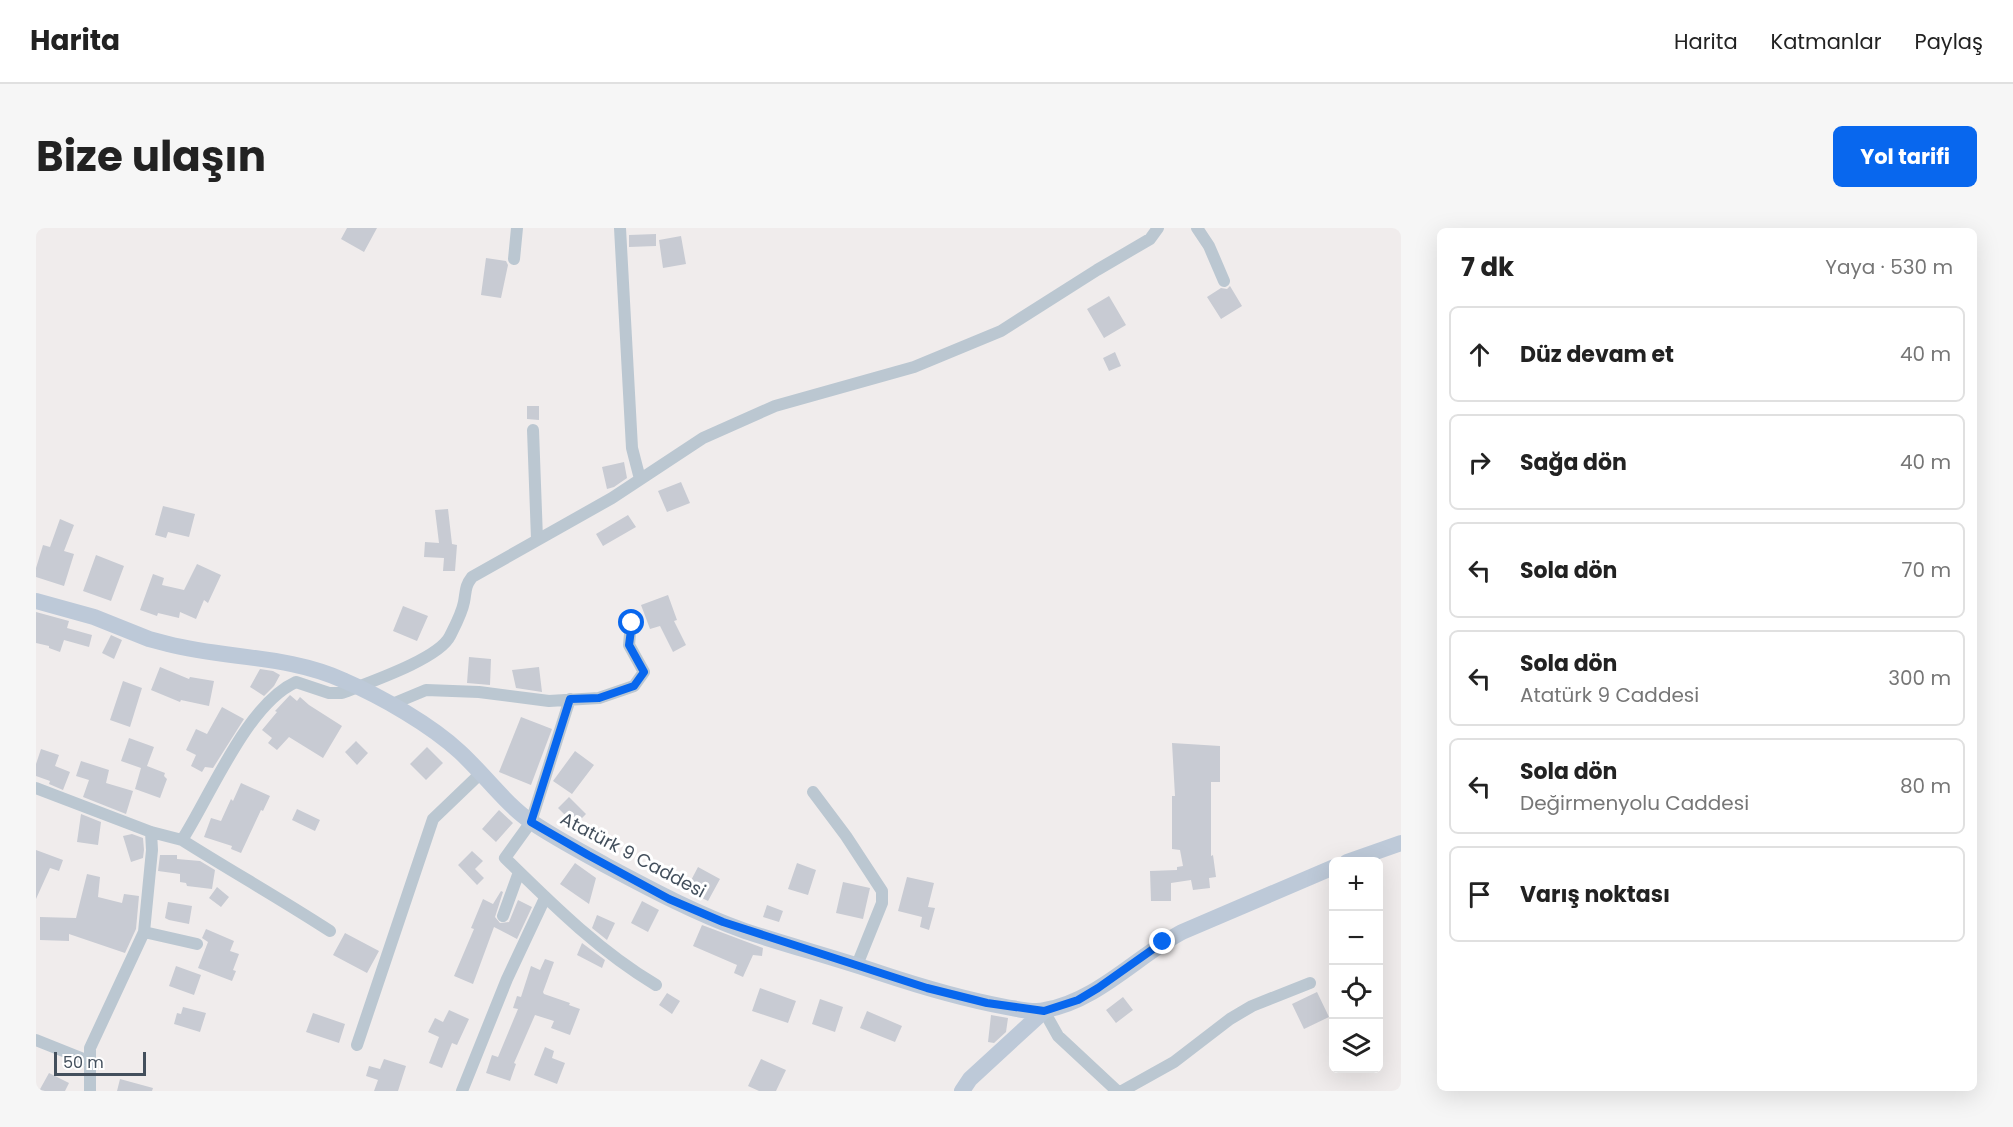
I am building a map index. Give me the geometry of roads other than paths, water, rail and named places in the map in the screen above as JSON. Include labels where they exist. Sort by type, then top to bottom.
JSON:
[{"type":"street","points":[[514,259],[517,228]]},
{"type":"street","points":[[620,228],[632,448],[640,479]]},
{"type":"street","points":[[182,840],[213,783],[260,710],[284,687],[296,682],[329,693],[342,693],[414,664],[437,651],[449,639],[464,603],[465,586],[472,577],[612,498],[703,438],[775,406],[914,367],[1001,331],[1096,270],[1150,239],[1158,228]]},
{"type":"street","points":[[1197,228],[1209,246],[1224,281]]},
{"type":"street","points":[[533,430],[537,539]]},
{"type":"street","name":"Atatürk 9 Caddesi","points":[[36,601],[94,617],[149,639],[183,648],[287,663],[327,673],[390,705],[442,738],[531,822],[623,875],[697,912],[753,933],[958,997],[1044,1011]]},
{"type":"street","points":[[390,705],[426,690],[479,692],[549,701],[599,698],[634,686],[644,672],[629,645],[632,623]]},
{"type":"street","points":[[570,699],[531,822],[505,858],[545,898],[626,968],[656,985]]},
{"type":"street","points":[[357,1045],[433,819],[481,773]]},
{"type":"street","points":[[36,788],[151,832],[182,840],[280,898],[330,931]]},
{"type":"street","points":[[813,792],[846,836],[882,891],[882,903],[857,965]]},
{"type":"street","points":[[90,1091],[90,1048],[144,932],[152,849],[151,832]]},
{"type":"street","points":[[1359,857],[1401,843]]},
{"type":"street","points":[[962,1091],[970,1079],[1044,1011],[1078,1000],[1163,942],[1182,932],[1329,869]]},
{"type":"street","points":[[502,915],[519,872]]},
{"type":"street","points":[[462,1091],[507,979],[545,898]]},
{"type":"street","points":[[144,932],[197,944]]},
{"type":"street","points":[[1044,1011],[1058,1036],[1119,1091],[1174,1062],[1230,1019],[1252,1006],[1310,983]]},
{"type":"street","points":[[36,1040],[91,1062]]}]
